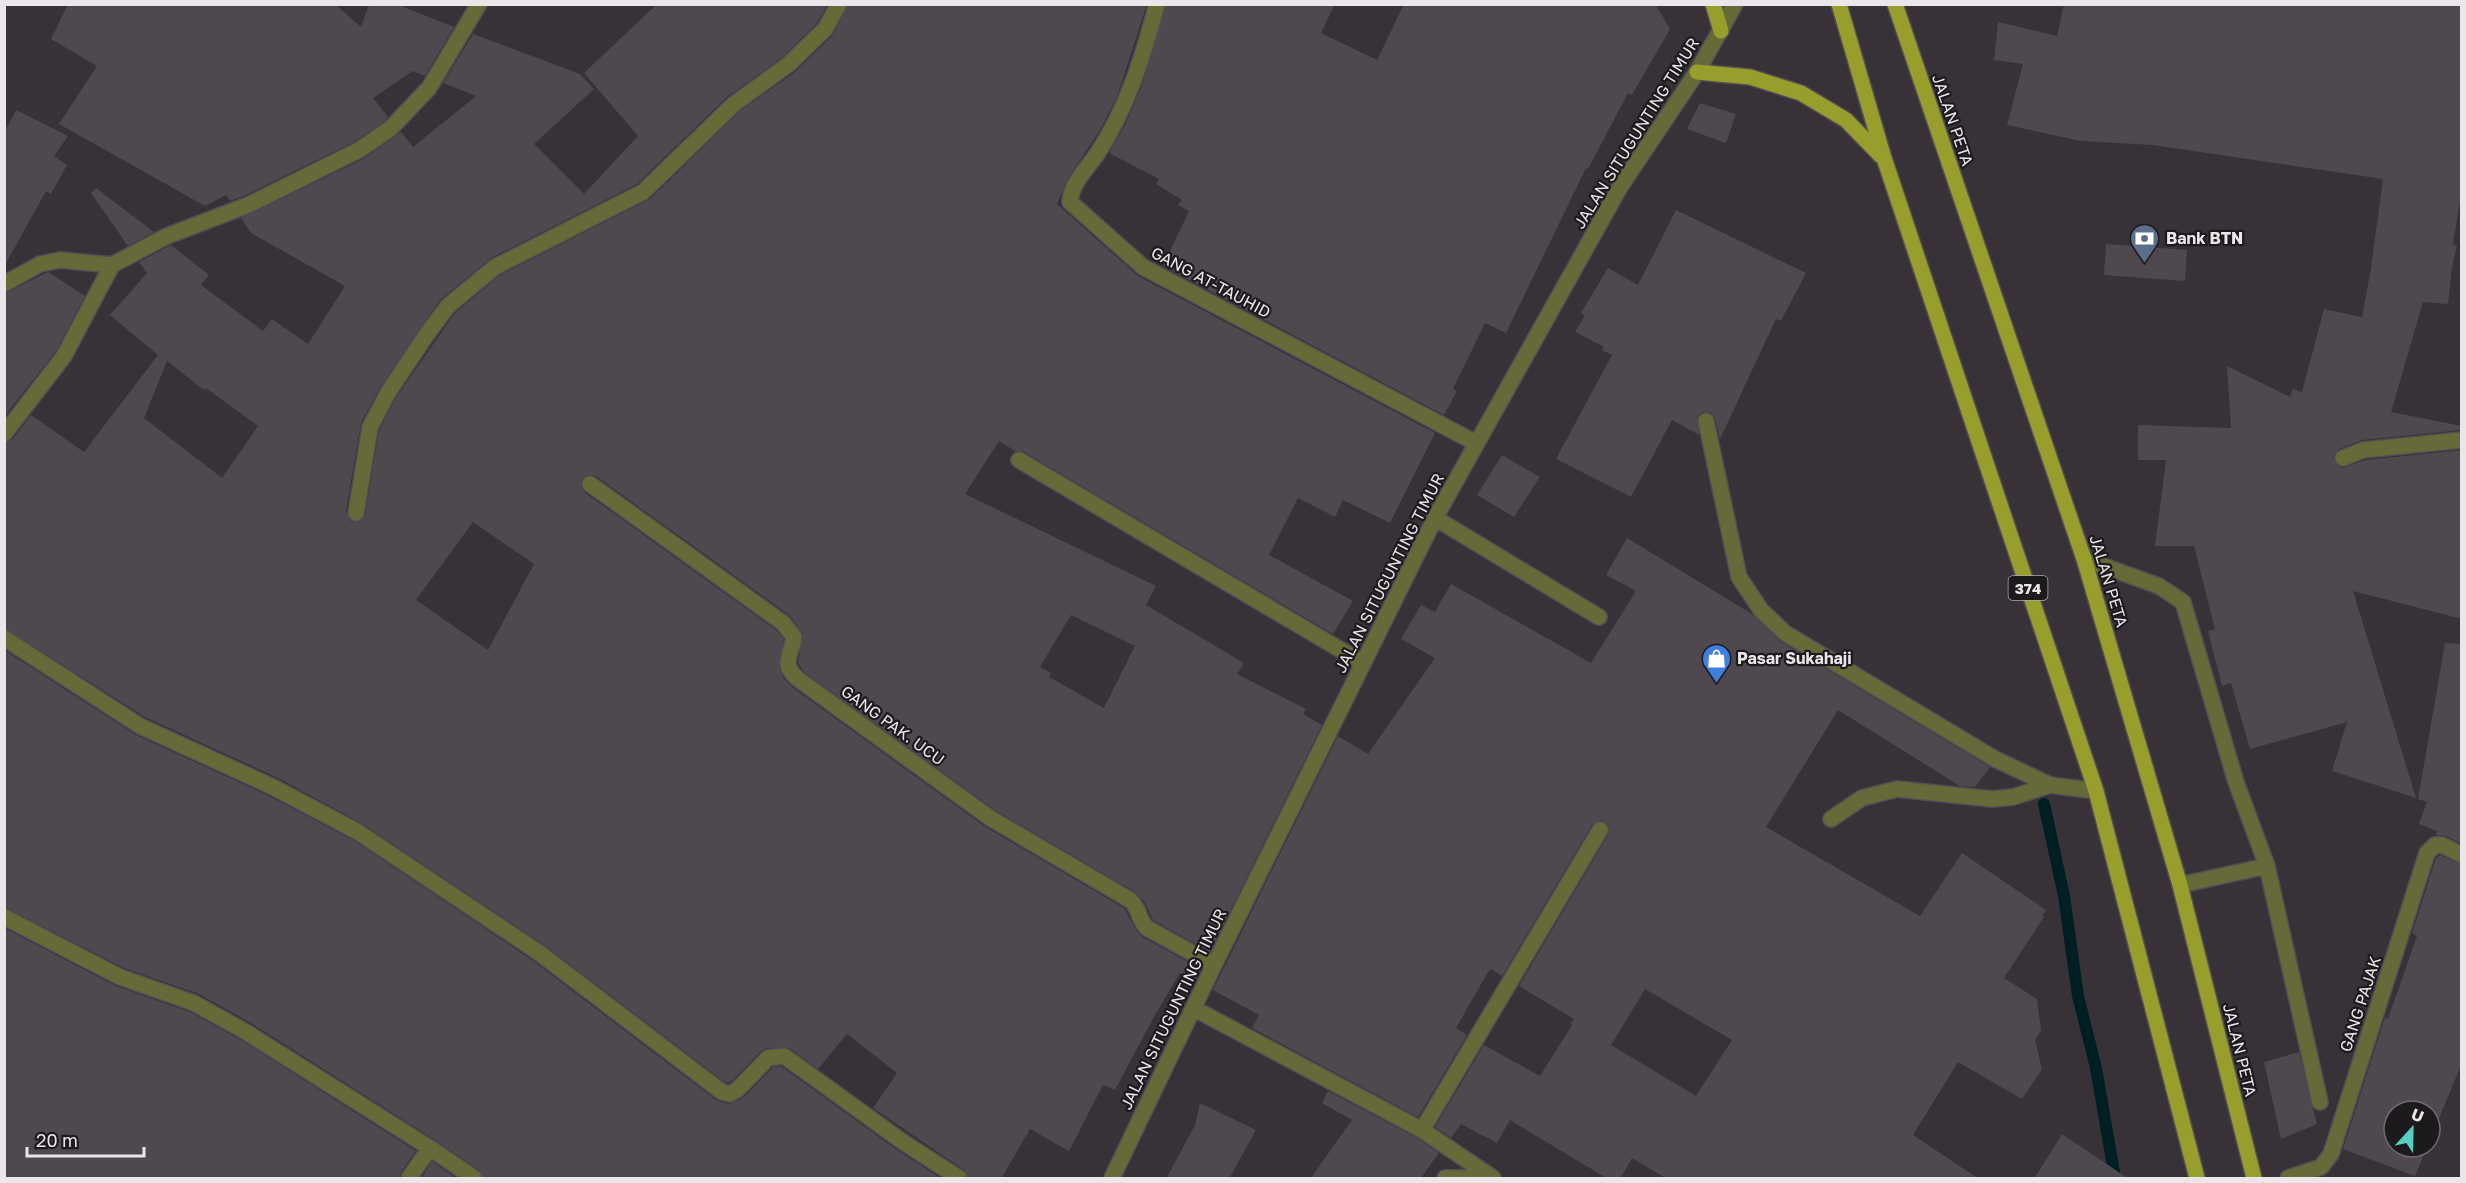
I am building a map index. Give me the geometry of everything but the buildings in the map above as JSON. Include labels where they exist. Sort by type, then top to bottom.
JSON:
[{"type":"main road","points":[[1713,4],[1720,31]]},
{"type":"main road","name":"374","points":[[1839,4],[1884,158],[2096,791],[2197,1179]]},
{"type":"main road","name":"JALAN PETA","points":[[1900,9],[2084,559],[2180,885],[2254,1179]]},
{"type":"main road","points":[[1697,72],[1750,76],[1801,93],[1846,120],[1884,158]]},
{"type":"street","points":[[4,284],[40,264],[60,260],[112,265],[167,236],[248,205],[359,150],[391,128],[429,88],[479,4]]},
{"type":"street","points":[[357,513],[370,427],[389,391],[448,306],[495,267],[643,192],[734,104],[789,64],[825,29],[839,4]]},
{"type":"street","name":"GANG AT-TAUHID","points":[[1157,4],[1137,72],[1098,153],[1071,193],[1071,202],[1143,267],[1476,442]]},
{"type":"street","name":"JALAN SITUGUNTING TIMUR","points":[[1112,1179],[1214,965],[1435,519],[1620,187],[1697,72],[1735,4]]},
{"type":"street","points":[[4,434],[64,356],[112,265]]},
{"type":"street","points":[[1706,421],[1739,577],[1761,610],[1785,633],[1995,759],[2050,785],[2096,791]]},
{"type":"street","points":[[2343,458],[2363,450],[2462,440]]},
{"type":"street","points":[[1019,460],[1363,663]]},
{"type":"street","name":"GANG PAK. UCU","points":[[590,484],[783,623],[794,637],[787,662],[789,671],[798,679],[990,818],[1130,900],[1137,905],[1142,924],[1147,928],[1214,965]]},
{"type":"street","points":[[1435,519],[1599,617]]},
{"type":"street","points":[[2084,559],[2159,585],[2183,602],[2236,782],[2267,866],[2320,1102]]},
{"type":"street","points":[[4,638],[140,726],[273,787],[358,832],[538,951],[722,1092],[730,1094],[738,1089],[768,1058],[784,1056],[903,1142],[959,1179]]},
{"type":"street","points":[[1831,819],[1862,798],[1897,789],[1992,799],[2013,797],[2050,785]]},
{"type":"street","points":[[1422,1130],[1600,830]]},
{"type":"street","name":"GANG PAJAK","points":[[2288,1179],[2321,1167],[2331,1154],[2427,853],[2435,845],[2442,845],[2462,855]]},
{"type":"street","points":[[2180,885],[2267,866]]},
{"type":"street","points":[[4,917],[120,977],[194,1003],[246,1032],[430,1148],[474,1179]]},
{"type":"street","points":[[1193,1008],[1422,1130],[1493,1179]]},
{"type":"street","points":[[409,1179],[430,1148]]},
{"type":"street","points":[[1444,1179],[1472,1179]]},
{"type":"waterway","points":[[2044,804],[2064,896],[2078,996],[2096,1068],[2115,1178]]},
{"type":"place","name":"Bank BTN","points":[[2145,264]]},
{"type":"place","name":"Pasar Sukahaji","points":[[1716,684]]}]
